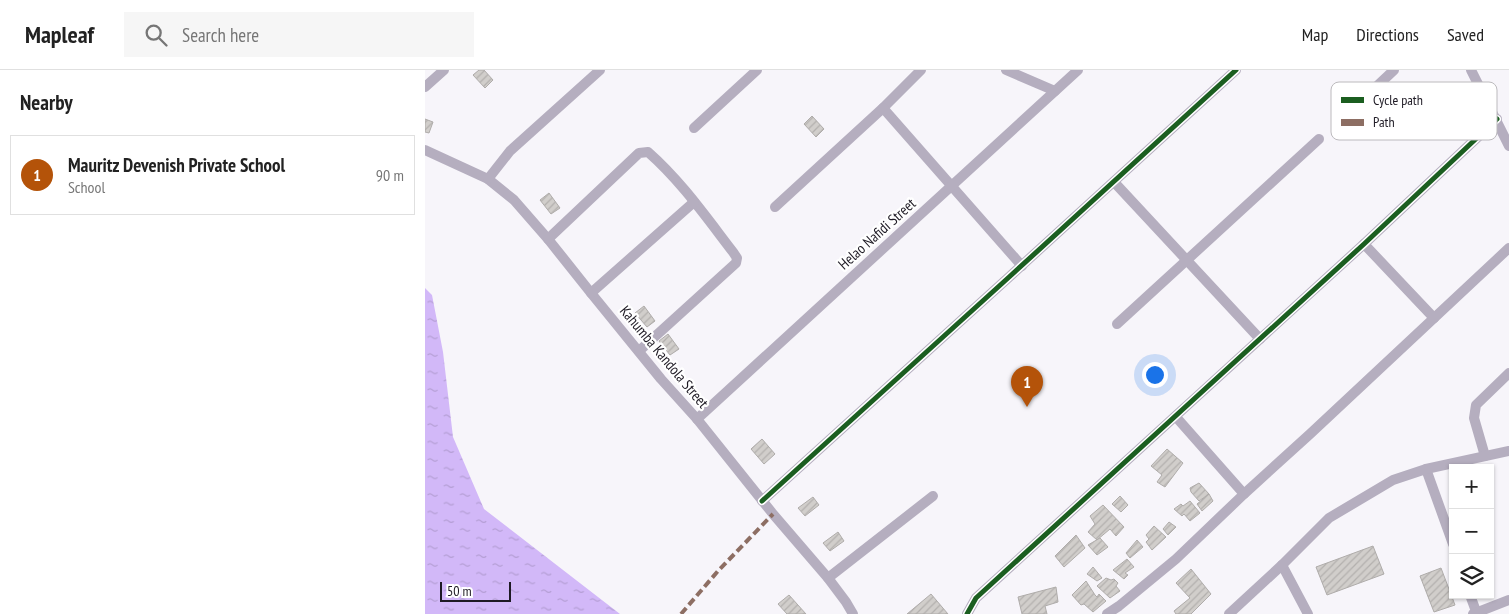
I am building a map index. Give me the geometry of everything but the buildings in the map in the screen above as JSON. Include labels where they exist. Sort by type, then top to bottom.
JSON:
[{"type":"street","points":[[425,87],[444,70]]},
{"type":"street","points":[[488,179],[510,151],[600,70]]},
{"type":"street","points":[[693,128],[757,70]]},
{"type":"street","points":[[775,207],[883,108],[921,70]]},
{"type":"street","points":[[1006,70],[1055,91]]},
{"type":"street","name":"Helao Nafidi Street","points":[[697,419],[1078,70]]},
{"type":"street","points":[[762,501],[1236,70]]},
{"type":"street","points":[[1381,82],[1394,70]]},
{"type":"street","points":[[1471,70],[1477,82]]},
{"type":"street","points":[[883,108],[1022,266]]},
{"type":"street","points":[[1497,119],[1509,146]]},
{"type":"street","points":[[1117,324],[1319,139]]},
{"type":"street","points":[[967,614],[976,598],[1176,417],[1475,140]]},
{"type":"street","name":"Kahumba Kandola Street","points":[[425,150],[488,179],[514,200],[697,419],[762,501],[828,578],[853,614]]},
{"type":"street","points":[[548,239],[639,153],[648,152],[695,202],[733,252],[737,258],[736,263],[639,351]]},
{"type":"street","points":[[1114,182],[1260,339]]},
{"type":"street","points":[[591,293],[695,202]]},
{"type":"street","points":[[1364,244],[1434,318]]},
{"type":"street","points":[[1107,614],[1176,559],[1509,248]]},
{"type":"street","points":[[1485,456],[1474,418],[1476,405],[1509,373]]},
{"type":"street","points":[[1176,417],[1244,494]]},
{"type":"street","points":[[1229,614],[1329,518],[1393,480],[1427,469],[1509,451]]},
{"type":"street","points":[[1427,469],[1449,532]]},
{"type":"street","points":[[828,578],[933,496]]},
{"type":"street","points":[[1282,565],[1308,614]]},
{"type":"street","points":[[1471,599],[1476,614],[1509,600]]},
{"type":"water","points":[[425,288],[432,295],[443,352],[453,437],[484,509],[620,614],[425,614]]},
{"type":"marked path","points":[[681,614],[718,571],[773,514]]},
{"type":"cycle path","points":[[762,501],[1236,70]]},
{"type":"cycle path","points":[[967,614],[976,598],[1364,244],[1475,140]]},
{"type":"place","name":"Mauritz Devenish Private School","points":[[1027,407]]}]
